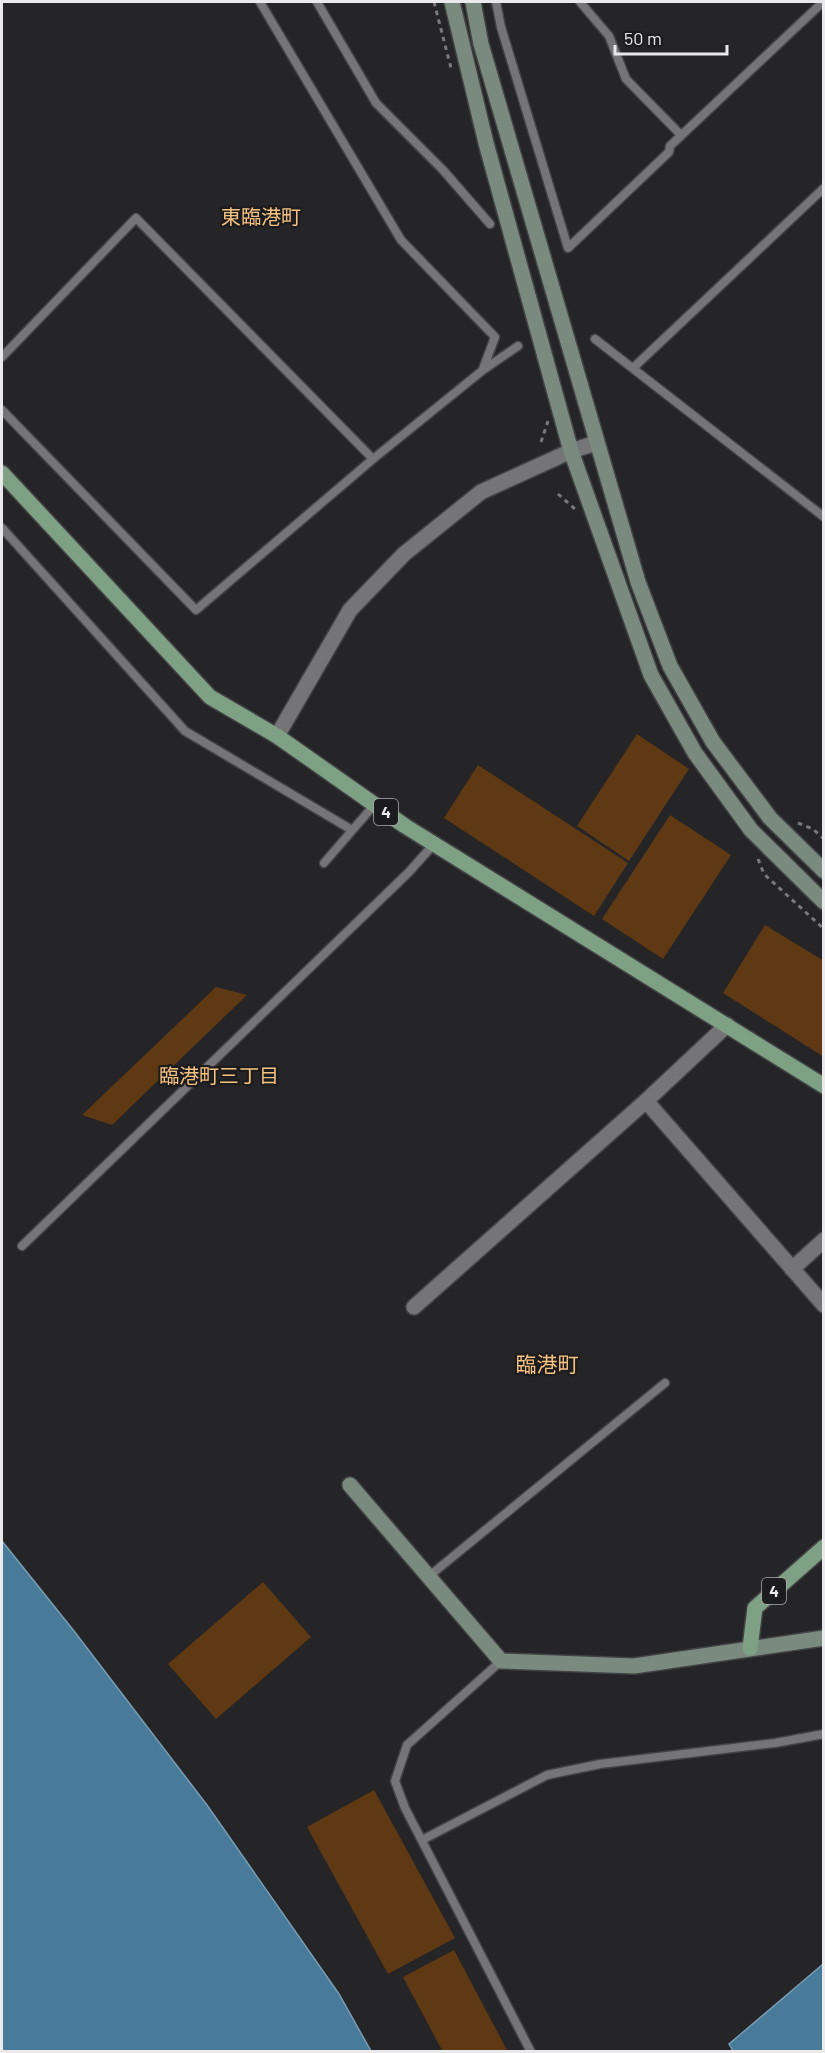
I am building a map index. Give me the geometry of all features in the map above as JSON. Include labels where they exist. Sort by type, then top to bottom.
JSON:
[{"type":"main road","name":"4","points":[[2,473],[210,697],[277,736],[435,844],[824,1086]]},
{"type":"main road","name":"4","points":[[750,1648],[754,1608],[824,1547]]},
{"type":"street","points":[[452,2],[486,143],[571,451],[651,675],[694,753],[751,830],[824,902]]},
{"type":"street","points":[[473,2],[481,44],[596,443],[638,582],[670,666],[713,742],[770,818],[824,871]]},
{"type":"street","points":[[277,736],[350,610],[404,554],[481,492],[571,451],[596,443]]},
{"type":"street","points":[[414,1307],[727,1025]]},
{"type":"street","points":[[645,1101],[824,1305]]},
{"type":"street","points":[[792,1269],[824,1240]]},
{"type":"street","points":[[350,1485],[501,1661],[634,1666],[824,1638]]},
{"type":"lane","points":[[260,2],[401,240],[495,337],[483,370]]},
{"type":"lane","points":[[317,2],[376,103],[443,170],[490,224]]},
{"type":"lane","points":[[496,2],[501,27],[568,248],[669,152],[670,146],[681,135],[823,2]]},
{"type":"lane","points":[[580,2],[609,36],[626,79],[681,135]]},
{"type":"lane","points":[[633,368],[824,188]]},
{"type":"lane","points":[[2,357],[136,218],[373,459]]},
{"type":"lane","points":[[595,339],[824,517]]},
{"type":"lane","points":[[2,410],[196,610],[373,459],[483,370],[518,346]]},
{"type":"lane","points":[[2,528],[185,731],[352,830]]},
{"type":"lane","points":[[324,863],[375,804]]},
{"type":"lane","points":[[22,1245],[401,880],[435,844]]},
{"type":"lane","points":[[428,1577],[665,1383]]},
{"type":"lane","points":[[501,1661],[407,1745],[395,1781],[405,1808],[531,2052]]},
{"type":"lane","points":[[422,1840],[547,1775],[600,1764],[775,1743],[824,1734]]},
{"type":"path","points":[[790,819],[813,829],[824,839]]},
{"type":"water","points":[[2,1541],[207,1805],[339,1994],[371,2051],[2,2051]]},
{"type":"water","points":[[823,1964],[823,2051],[733,2051],[729,2044]]},
{"type":"building","points":[[637,734],[689,769],[629,861],[577,826]]},
{"type":"building","points":[[478,765],[628,863],[594,916],[444,818]]},
{"type":"building","points":[[670,815],[731,855],[663,959],[602,919]]},
{"type":"building","points":[[765,925],[824,961],[824,1057],[723,993]]},
{"type":"building","points":[[216,987],[247,995],[112,1125],[82,1115]]},
{"type":"building","points":[[263,1582],[311,1637],[216,1719],[168,1664]]},
{"type":"building","points":[[374,1790],[455,1938],[388,1974],[307,1827]]},
{"type":"building","points":[[454,1950],[508,2052],[443,2052],[403,1977]]},
{"type":"district","name":"東臨港町","points":[[261,217]]},
{"type":"district","name":"臨港町三丁目","points":[[219,1076]]},
{"type":"district","name":"臨港町","points":[[547,1365]]}]
